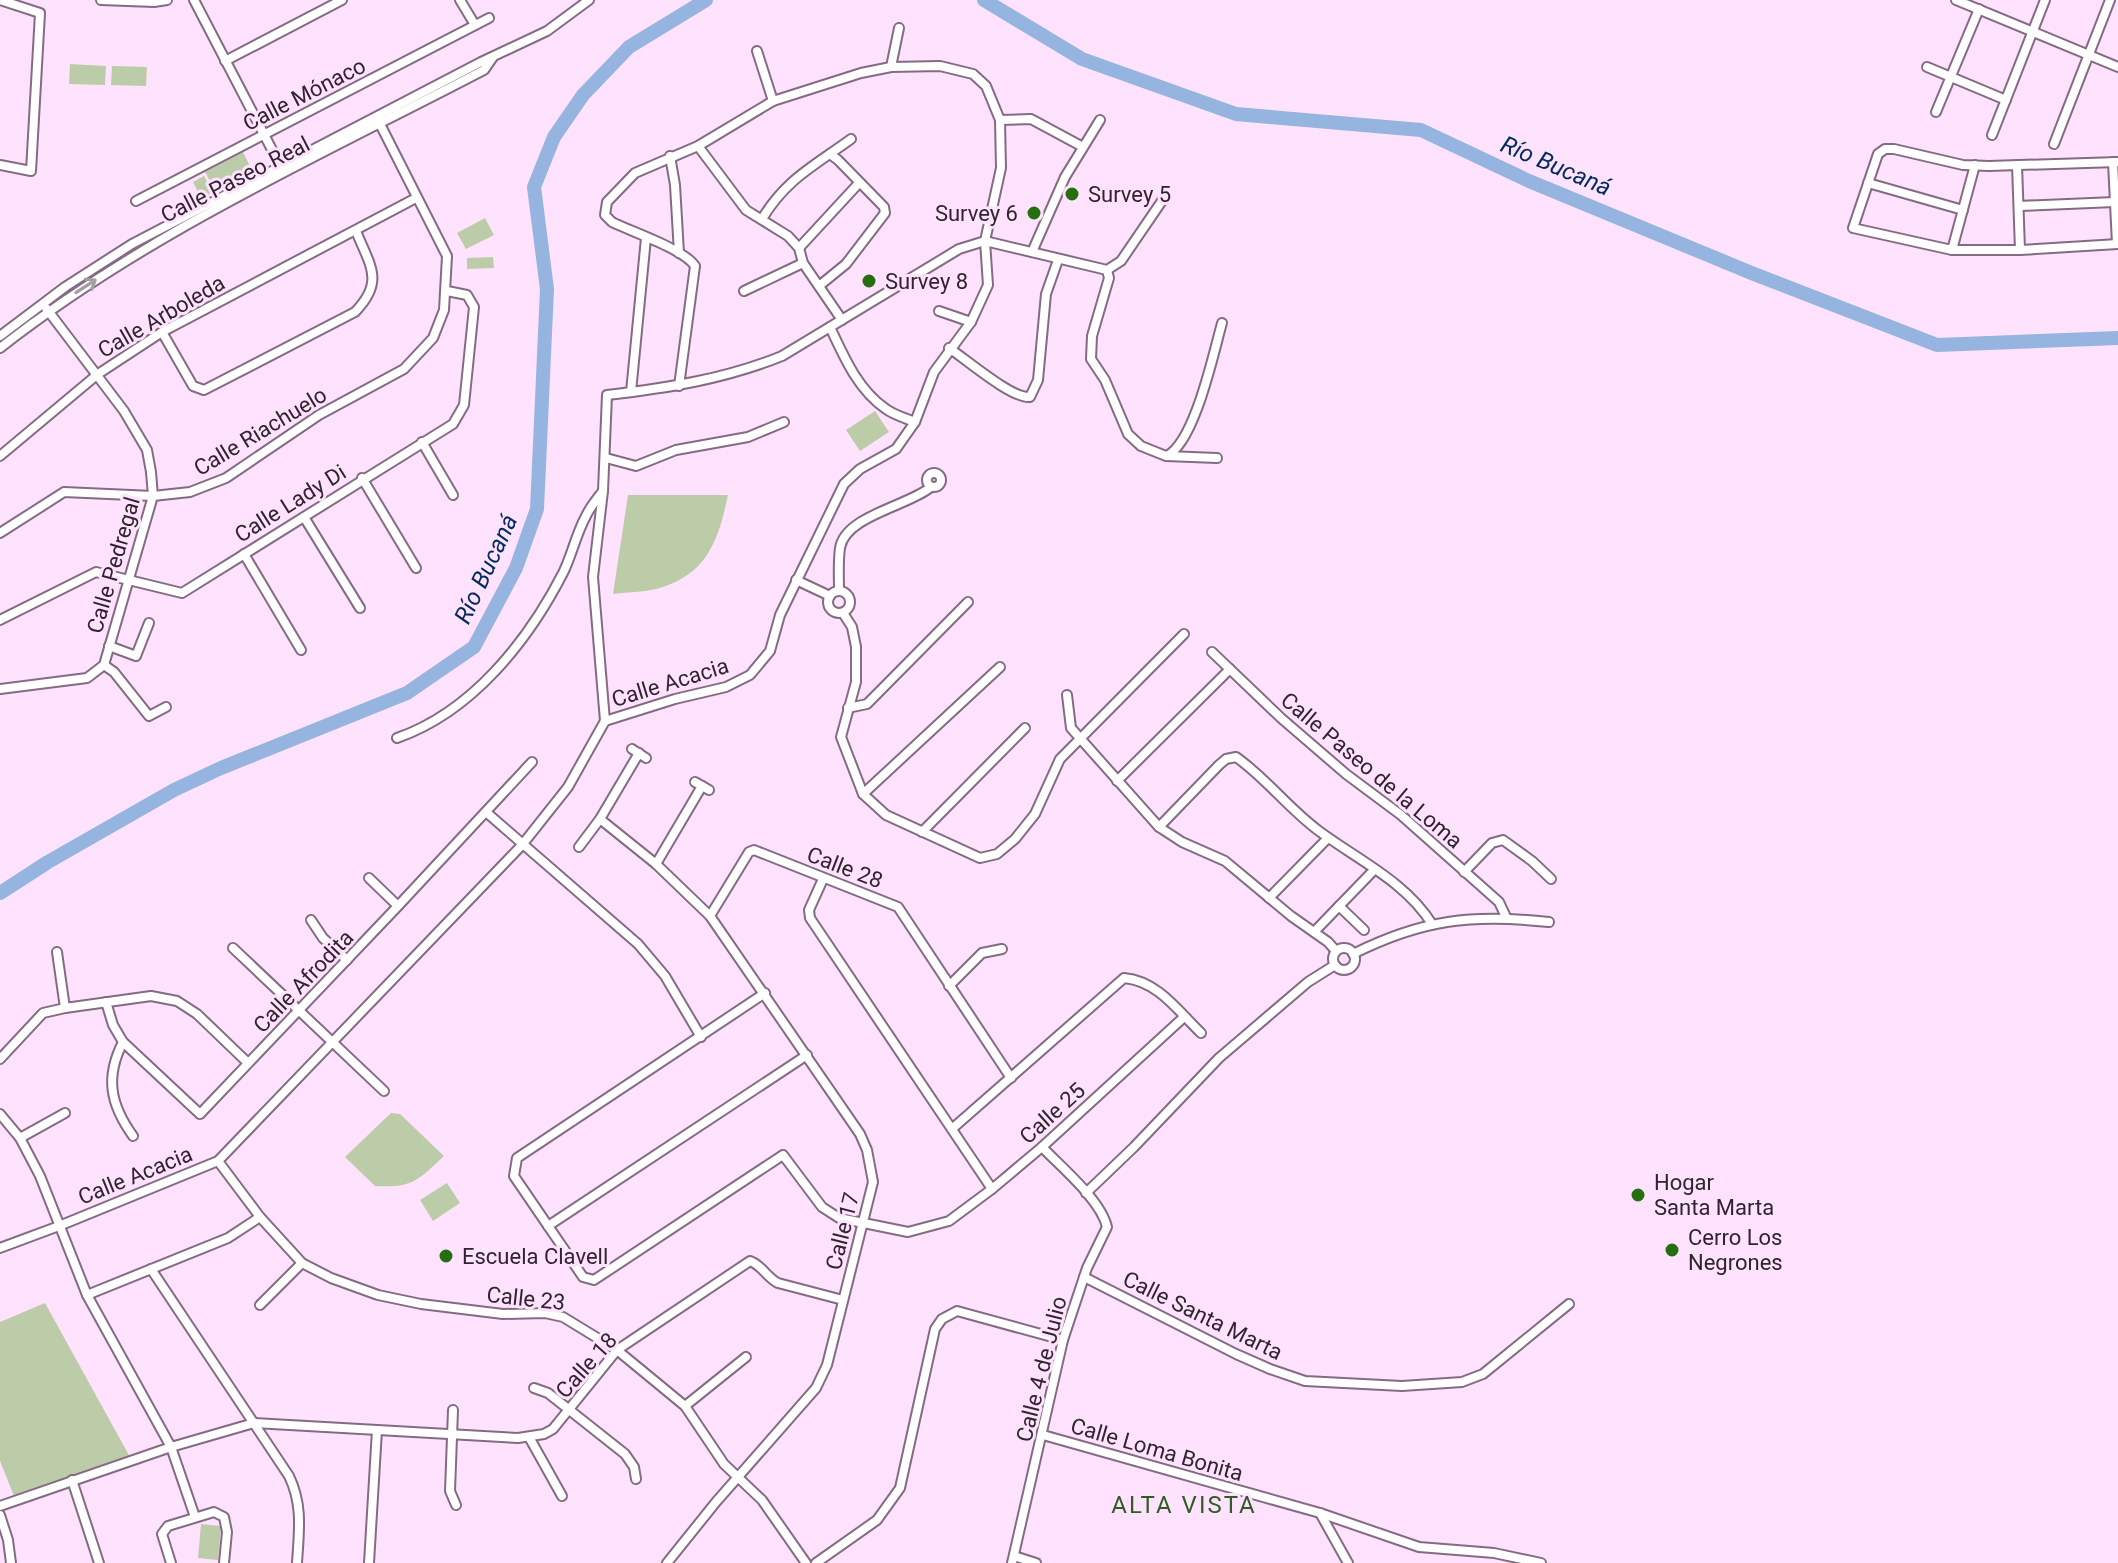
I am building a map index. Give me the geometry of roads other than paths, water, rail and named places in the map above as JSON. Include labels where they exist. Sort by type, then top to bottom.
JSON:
[{"type":"street","points":[[0,0],[40,13],[31,171],[0,165]]},
{"type":"street","points":[[101,0],[167,0]]},
{"type":"street","points":[[194,0],[282,170]]},
{"type":"street","points":[[225,61],[342,0]]},
{"type":"street","points":[[460,0],[475,25]]},
{"type":"street","name":"Calle Paseo Real","points":[[282,170],[547,31],[589,0]]},
{"type":"street","points":[[1956,0],[2118,67]]},
{"type":"street","points":[[1992,135],[2045,0]]},
{"type":"street","points":[[2054,144],[2110,0]]},
{"type":"street","points":[[1936,112],[1979,9]]},
{"type":"street","name":"Calle Mónaco","points":[[136,201],[489,18]]},
{"type":"street","points":[[891,67],[899,28]]},
{"type":"street","points":[[757,51],[773,101]]},
{"type":"street","name":"Calle Paseo Real","points":[[0,336],[132,244],[380,124],[484,70],[493,57]]},
{"type":"street","name":"Calle Acacia","points":[[0,1248],[218,1161],[522,845],[568,787],[605,721],[726,687],[750,675],[770,651],[780,615],[844,484],[860,469],[896,449],[915,422],[934,372],[971,322],[988,285],[985,241],[1001,168],[1000,120],[986,86],[973,74],[939,66],[891,67],[829,82],[773,101],[698,146],[645,167],[626,180],[607,202],[605,215],[612,222],[646,238]]},
{"type":"street","points":[[1927,67],[2006,100]]},
{"type":"street","points":[[1000,120],[1031,119],[1083,147]]},
{"type":"street","points":[[1032,252],[1065,177],[1100,120]]},
{"type":"street","name":"Calle Riachuelo","points":[[1,530],[64,492],[153,496],[190,492],[226,478],[319,415],[404,369],[433,338],[444,310],[447,256],[380,124]]},
{"type":"street","points":[[762,219],[781,190],[851,139]]},
{"type":"street","points":[[698,146],[746,210],[788,236],[799,248],[803,263],[842,320]]},
{"type":"street","points":[[1885,149],[1975,165],[2017,165],[2116,162],[2118,244],[2020,250],[1952,250],[1853,228],[1878,154],[1885,149]]},
{"type":"street","points":[[819,286],[846,264],[885,213],[884,207],[830,154]]},
{"type":"street","points":[[670,156],[679,253]]},
{"type":"street","points":[[1952,250],[1975,165]]},
{"type":"street","points":[[2017,165],[2020,250]]},
{"type":"street","points":[[799,248],[859,183]]},
{"type":"street","points":[[1868,183],[1963,210]]},
{"type":"street","points":[[605,721],[593,577],[606,458],[607,395],[679,386],[751,368],[782,356],[959,249],[985,241],[1107,270],[1121,261],[1166,195]]},
{"type":"street","name":"Calle Arboleda","points":[[0,456],[98,374],[162,332],[416,198]]},
{"type":"street","points":[[2019,206],[2115,202]]},
{"type":"street","points":[[162,332],[193,386],[204,390],[355,312],[369,298],[373,282],[371,268],[356,231]]},
{"type":"street","points":[[631,392],[646,238],[692,260],[695,266],[679,386]]},
{"type":"street","points":[[949,348],[1022,398],[1030,397],[1038,380],[1046,294],[1058,260]]},
{"type":"street","points":[[744,291],[803,263]]},
{"type":"street","points":[[1107,270],[1109,278],[1092,336],[1091,359],[1105,380],[1128,434],[1141,446],[1166,456],[1217,458]]},
{"type":"street","name":"Calle Lady Di","points":[[0,620],[96,572],[182,593],[453,424],[464,405],[474,307],[467,295],[447,291]]},
{"type":"street","name":"Calle Paseo Real","points":[[0,348],[45,307]]},
{"type":"street","name":"Calle Pedregal","points":[[0,689],[87,678],[104,665],[153,496],[147,450],[98,374],[45,307]]},
{"type":"street","points":[[939,311],[971,322]]},
{"type":"street","points":[[1166,456],[1177,450],[1198,406],[1222,323]]},
{"type":"street","points":[[830,327],[848,366],[869,395],[887,411],[915,422]]},
{"type":"street","points":[[606,458],[636,466],[676,450],[748,437],[784,422]]},
{"type":"street","points":[[422,442],[451,484],[453,495]]},
{"type":"street","points":[[362,478],[416,561]]},
{"type":"street","points":[[931,487],[849,530],[840,544],[834,594],[829,604],[831,610],[843,613],[852,627],[856,647],[856,682],[841,737],[863,794],[886,815],[980,858],[997,854],[1015,839],[1035,814],[1060,759],[1078,737],[1184,634]]},
{"type":"street","points":[[397,738],[456,708],[497,669],[542,612],[565,569],[586,515],[603,491]]},
{"type":"street","points":[[304,517],[360,608]]},
{"type":"street","points":[[244,554],[301,650]]},
{"type":"street","points":[[796,580],[834,594],[845,593],[850,601],[843,613]]},
{"type":"street","points":[[848,708],[867,704],[968,602]]},
{"type":"street","points":[[109,646],[136,656],[149,623]]},
{"type":"street","name":"Calle Paseo de la Loma","points":[[1212,652],[1281,718],[1401,815],[1499,902],[1506,917]]},
{"type":"street","points":[[104,665],[114,672],[149,716],[166,707]]},
{"type":"street","points":[[863,794],[1000,667]]},
{"type":"street","points":[[1117,781],[1230,669]]},
{"type":"street","points":[[1067,695],[1071,728],[1159,827],[1182,842],[1225,861],[1336,951]]},
{"type":"street","points":[[922,832],[1025,728]]},
{"type":"street","points":[[579,847],[600,819],[639,753]]},
{"type":"street","points":[[1159,827],[1219,765],[1226,759],[1236,757],[1328,838],[1383,874],[1412,899],[1432,924]]},
{"type":"street","name":"Calle Afrodita","points":[[106,1002],[113,1025],[123,1042],[200,1114],[532,762]]},
{"type":"street","points":[[656,864],[702,786]]},
{"type":"street","points":[[486,812],[638,944],[665,976],[701,1037]]},
{"type":"street","name":"Calle 17","points":[[600,819],[656,864],[710,916],[860,1134],[867,1150],[873,1182],[822,1377],[816,1388],[738,1475],[667,1563]]},
{"type":"street","points":[[1269,898],[1328,838]]},
{"type":"street","points":[[1464,872],[1492,843],[1503,840],[1551,879]]},
{"type":"street","name":"Calle 28","points":[[710,916],[749,852],[754,850],[898,907],[1011,1078]]},
{"type":"street","points":[[1314,932],[1374,870]]},
{"type":"street","points":[[369,878],[398,906]]},
{"type":"street","points":[[823,879],[809,910],[810,918],[992,1189]]},
{"type":"street","points":[[1339,906],[1364,930]]},
{"type":"street","points":[[1353,954],[1380,941],[1454,920],[1506,917],[1549,922]]},
{"type":"street","points":[[311,920],[323,938],[347,960]]},
{"type":"street","points":[[233,948],[384,1091]]},
{"type":"street","points":[[949,986],[982,953],[1002,949]]},
{"type":"street","points":[[1336,951],[1345,949],[1353,954]]},
{"type":"street","points":[[1336,951],[1333,958],[1340,969],[1349,969],[1354,964],[1353,954]]},
{"type":"street","points":[[57,952],[65,1008]]},
{"type":"street","points":[[1042,1147],[1086,1193],[1219,1058],[1308,982],[1335,965]]},
{"type":"street","points":[[953,1128],[1124,978],[1135,979],[1159,991],[1201,1033]]},
{"type":"street","points":[[765,993],[517,1158],[514,1176],[548,1226],[807,1055]]},
{"type":"street","points":[[0,1059],[43,1013],[151,996],[177,1001],[197,1014],[248,1063]]},
{"type":"street","name":"Calle 25","points":[[548,1226],[583,1277],[594,1280],[783,1155],[822,1207],[839,1218],[908,1232],[949,1221],[1042,1147],[1184,1017]]},
{"type":"street","points":[[123,1042],[113,1061],[110,1080],[121,1119],[133,1136]]},
{"type":"street","points":[[20,1138],[65,1113]]},
{"type":"street","points":[[0,1114],[20,1138],[40,1176],[87,1295],[171,1447],[195,1517]]},
{"type":"street","points":[[218,1161],[260,1217],[302,1263],[260,1305]]},
{"type":"street","name":"Calle 4 de Julio","points":[[1013,1560],[1063,1340],[1084,1277],[1107,1227],[1106,1220],[1086,1193]]},
{"type":"street","points":[[87,1295],[228,1238],[260,1217]]},
{"type":"street","name":"Calle 18","points":[[529,1437],[553,1429],[617,1350],[750,1261],[778,1283],[843,1300]]},
{"type":"street","name":"Calle 23","points":[[302,1263],[331,1278],[378,1295],[421,1304],[503,1314],[545,1313],[563,1317],[617,1350],[685,1406],[724,1464],[738,1475]]},
{"type":"street","points":[[151,1269],[297,1493],[300,1512],[297,1563]]},
{"type":"street","name":"Calle Santa Marta","points":[[1084,1277],[1236,1354],[1305,1381],[1402,1386],[1462,1382],[1483,1374],[1569,1304]]},
{"type":"street","points":[[816,1563],[877,1520],[900,1488],[935,1329],[942,1319],[957,1311],[1063,1340]]},
{"type":"street","points":[[685,1406],[746,1357]]},
{"type":"street","points":[[534,1388],[548,1393],[625,1454],[634,1467],[636,1479]]},
{"type":"street","points":[[453,1410],[450,1491],[456,1505]]},
{"type":"street","points":[[0,1506],[171,1447],[254,1423],[529,1437],[562,1496]]},
{"type":"street","points":[[369,1563],[377,1430]]},
{"type":"street","name":"Calle Loma Bonita","points":[[1043,1435],[1320,1513],[1419,1547],[1494,1553],[1541,1563]]},
{"type":"street","points":[[738,1475],[762,1500],[806,1563]]},
{"type":"street","points":[[72,1480],[99,1563]]},
{"type":"street","points":[[171,1563],[162,1534],[168,1526],[214,1512],[224,1517],[227,1532],[224,1563]]},
{"type":"street","points":[[1320,1513],[1348,1563]]},
{"type":"street","points":[[0,1515],[11,1563]]},
{"type":"street","points":[[1013,1560],[1036,1563]]},
{"type":"waterway","name":"Río Bucaná","points":[[0,893],[174,790],[407,693],[474,647],[516,568],[537,509],[547,289],[534,187],[554,137],[583,95],[629,47],[706,0]]},
{"type":"waterway","name":"Río Bucaná","points":[[984,0],[1082,59],[1236,114],[1421,130],[1529,181],[1937,345],[2118,338]]},
{"type":"place","name":"Survey 5","points":[[1072,194]]},
{"type":"place","name":"Survey 6","points":[[1034,213]]},
{"type":"place","name":"Survey 8","points":[[869,281]]},
{"type":"place","name":"Hogar Santa Marta","points":[[1638,1195]]},
{"type":"place","name":"Cerro Los Negrones","points":[[1672,1250]]},
{"type":"place","name":"Escuela Clavell","points":[[446,1256]]},
{"type":"district","name":"ALTA VISTA","points":[[1184,1505]]}]
